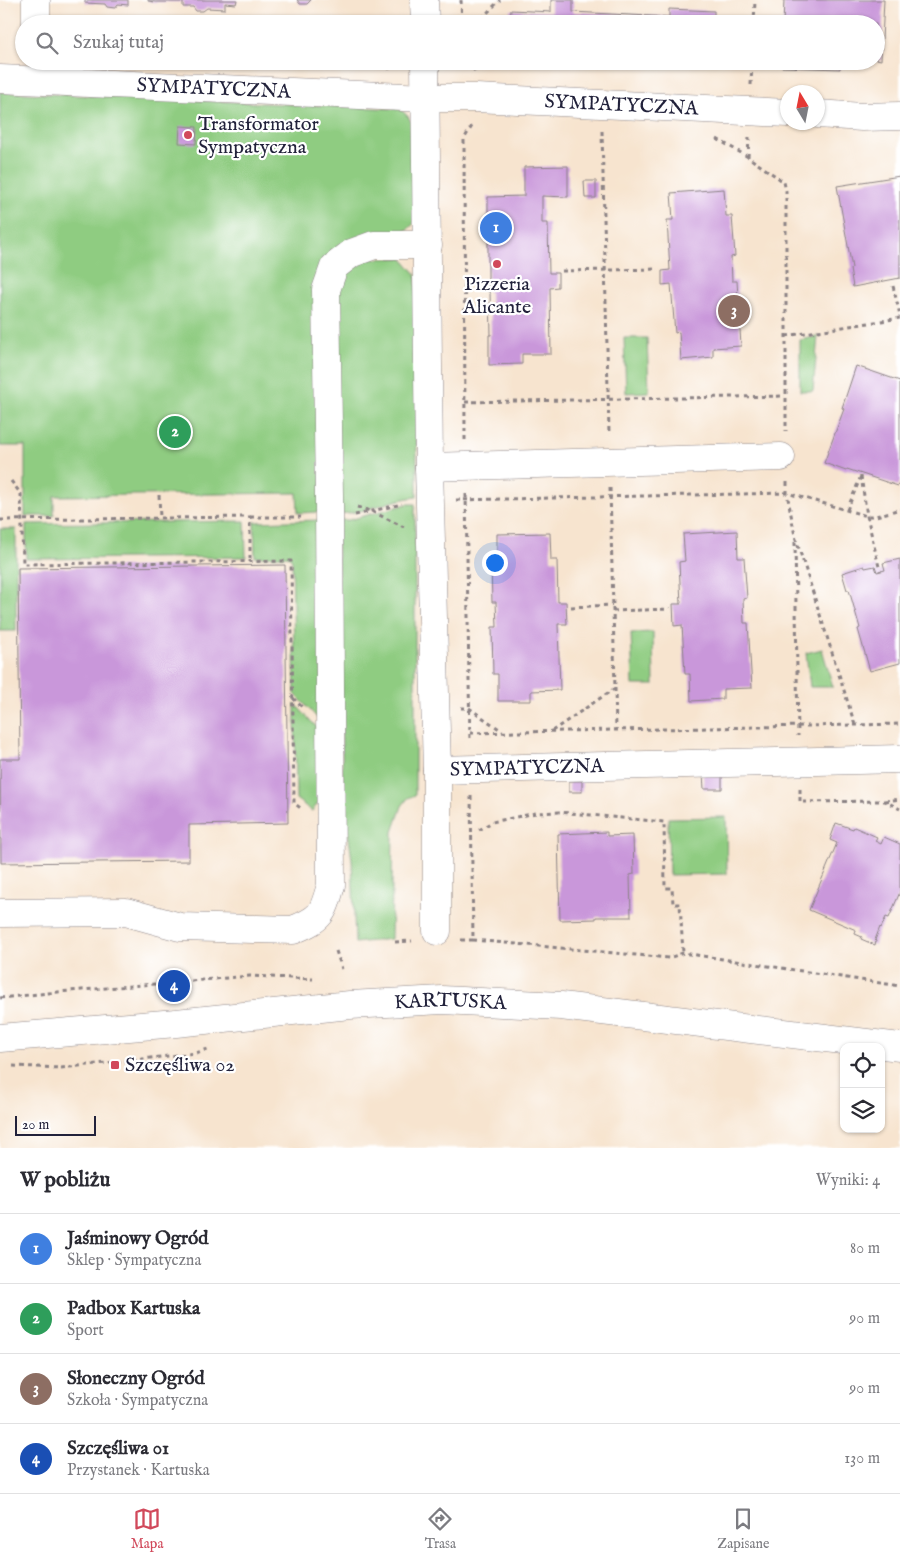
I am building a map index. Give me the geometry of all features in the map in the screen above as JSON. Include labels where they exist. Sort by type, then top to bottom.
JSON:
[{"type":"street","points":[[36,0],[36,15]]},
{"type":"street","points":[[424,0],[424,15]]},
{"type":"street","points":[[425,70],[426,98]]},
{"type":"street","name":"SYMPATYCZNA","points":[[0,79],[33,71],[426,98],[476,98],[780,113]]},
{"type":"street","name":"SYMPATYCZNA","points":[[426,98],[430,502],[437,770],[900,759]]},
{"type":"street","points":[[825,114],[862,117],[900,116]]},
{"type":"street","points":[[0,913],[126,912],[180,927],[293,930],[310,923],[324,910],[331,885],[326,290],[334,267],[352,253],[374,245],[428,245]]},
{"type":"street","points":[[430,466],[609,462],[784,455]]},
{"type":"street","points":[[437,770],[437,931]]},
{"type":"street","name":"KARTUSKA","points":[[0,1038],[176,1023],[350,1005],[442,1000],[562,1006],[900,1047]]},
{"type":"path","points":[[461,0],[462,15]]},
{"type":"path","points":[[485,15],[500,0]]},
{"type":"path","points":[[754,15],[755,0]]},
{"type":"path","points":[[751,86],[752,70]]},
{"type":"path","points":[[471,769],[464,402],[464,139],[475,120]]},
{"type":"path","points":[[602,122],[616,730]]},
{"type":"path","points":[[748,157],[749,136]]},
{"type":"path","points":[[711,138],[719,139],[784,182],[786,191],[786,396],[784,455],[787,493],[795,536],[855,725]]},
{"type":"path","points":[[562,271],[657,269]]},
{"type":"path","points":[[786,336],[900,316],[893,286]]},
{"type":"path","points":[[464,402],[786,396]]},
{"type":"path","points":[[847,510],[861,476],[866,516],[880,571]]},
{"type":"path","points":[[11,481],[21,494],[23,564],[291,561],[294,803],[297,805]]},
{"type":"path","points":[[348,516],[409,502],[787,493],[866,516],[876,516],[900,509]]},
{"type":"path","points":[[159,495],[160,518]]},
{"type":"path","points":[[329,495],[355,507],[371,511],[410,531],[432,552]]},
{"type":"path","points":[[250,517],[250,561]]},
{"type":"path","points":[[0,520],[298,517]]},
{"type":"path","points":[[795,536],[798,726]]},
{"type":"path","points":[[571,606],[612,605]]},
{"type":"path","points":[[613,611],[670,609]]},
{"type":"path","points":[[552,731],[615,688]]},
{"type":"path","points":[[293,698],[297,703]]},
{"type":"path","points":[[436,709],[469,708],[503,732]]},
{"type":"path","points":[[470,733],[900,724]]},
{"type":"path","points":[[800,788],[800,802],[885,801],[900,799]]},
{"type":"path","points":[[885,801],[900,809]]},
{"type":"path","points":[[480,830],[492,822],[536,813],[558,812],[664,822],[665,888],[672,888],[673,904],[680,904],[683,953]]},
{"type":"path","points":[[473,940],[669,958],[683,953],[900,986]]},
{"type":"path","points":[[336,950],[342,969]]},
{"type":"green space","points":[[0,92],[399,109],[408,117],[413,128],[415,222],[399,235],[388,240],[329,260],[320,512],[298,513],[297,493],[54,496],[54,516],[25,516],[25,446],[0,446]]},
{"type":"green space","points":[[402,258],[416,274],[417,497],[397,500],[358,512],[337,514],[335,291],[347,268],[365,259]]},
{"type":"green space","points":[[818,336],[813,391],[800,391],[800,340]]},
{"type":"green space","points":[[624,338],[647,338],[649,392],[626,393]]},
{"type":"green space","points":[[407,504],[415,504],[415,795],[408,798],[402,806],[393,832],[391,939],[355,943],[352,860],[343,794],[337,520],[349,520]]},
{"type":"green space","points":[[320,520],[323,724],[295,694],[292,560],[286,556],[255,557],[254,522]]},
{"type":"green space","points":[[245,521],[246,557],[26,559],[26,524]]},
{"type":"green space","points":[[0,529],[16,529],[16,631],[0,631]]},
{"type":"green space","points":[[653,632],[654,685],[633,685],[631,633]]},
{"type":"green space","points":[[822,649],[833,687],[810,687],[806,653]]},
{"type":"green space","points":[[295,704],[323,734],[319,802],[312,811],[296,799]]},
{"type":"green space","points":[[726,817],[727,874],[669,875],[668,818]]},
{"type":"building","points":[[85,0],[128,0],[128,5],[118,4],[115,8],[107,7],[105,4],[85,3]]},
{"type":"building","points":[[148,0],[237,0],[236,4],[225,3],[225,9],[207,8],[203,11],[196,11],[193,7],[183,7],[183,2],[155,2]]},
{"type":"building","points":[[297,0],[311,0],[307,4],[300,4]]},
{"type":"building","points":[[551,0],[573,0],[573,12],[631,15],[510,15],[511,10],[551,12]]},
{"type":"building","points":[[784,0],[884,0],[883,15],[783,15]]},
{"type":"building","points":[[669,9],[714,11],[714,15],[669,15]]},
{"type":"building","name":"Transformator Sympatyczna","points":[[180,126],[197,127],[196,144],[179,143]]},
{"type":"building","points":[[568,166],[568,197],[542,196],[542,223],[548,223],[549,273],[558,273],[558,287],[550,288],[551,354],[522,354],[522,364],[489,365],[489,335],[491,335],[490,292],[488,292],[488,197],[524,196],[524,167]]},
{"type":"building","points":[[900,176],[900,278],[853,287],[850,269],[852,268],[837,186]]},
{"type":"building","points":[[584,181],[596,181],[596,198],[585,198]]},
{"type":"building","points":[[724,189],[726,216],[732,216],[735,256],[731,257],[732,281],[737,281],[741,346],[713,348],[713,357],[681,360],[679,332],[675,333],[671,284],[662,285],[662,271],[670,270],[667,220],[673,220],[671,193]]},
{"type":"building","points":[[856,366],[900,381],[900,481],[898,486],[824,463],[844,409],[842,408]]},
{"type":"building","points":[[737,531],[738,558],[744,558],[747,598],[743,599],[744,623],[748,623],[752,688],[723,689],[723,699],[691,701],[690,674],[685,674],[682,625],[674,626],[673,604],[681,604],[679,562],[685,561],[683,534]]},
{"type":"building","points":[[550,533],[551,560],[557,560],[558,602],[566,602],[567,624],[558,624],[560,690],[531,691],[531,701],[498,701],[498,674],[493,674],[492,627],[497,627],[496,602],[492,602],[491,561],[497,561],[497,534]]},
{"type":"building","points":[[900,559],[900,663],[870,671],[858,629],[860,628],[842,573],[864,566],[865,568],[875,566],[877,572],[885,570],[883,563]]},
{"type":"building","points":[[285,565],[288,823],[189,825],[189,861],[1,863],[0,759],[20,759],[18,568]]},
{"type":"building","points":[[703,774],[722,774],[722,789],[704,789]]},
{"type":"building","points":[[569,781],[582,781],[582,792],[569,792]]},
{"type":"building","points":[[836,823],[853,829],[854,827],[877,837],[875,841],[881,844],[884,837],[900,844],[900,892],[889,918],[886,917],[880,927],[875,945],[861,939],[862,937],[855,934],[856,930],[809,910],[837,843],[830,840]]},
{"type":"building","points":[[607,832],[607,836],[633,835],[634,874],[630,875],[631,917],[560,920],[558,834]]},
{"type":"place","name":"Transformator Sympatyczna","points":[[188,135]]},
{"type":"place","name":"Jaśminowy Ogród","points":[[496,228]]},
{"type":"place","name":"Pizzeria Alicante","points":[[497,264]]},
{"type":"place","name":"Słoneczny Ogród","points":[[734,311]]},
{"type":"place","name":"Padbox Kartuska","points":[[175,432]]},
{"type":"place","name":"Szczęśliwa 01","points":[[174,986]]},
{"type":"place","name":"Szczęśliwa 02","points":[[115,1065]]}]
